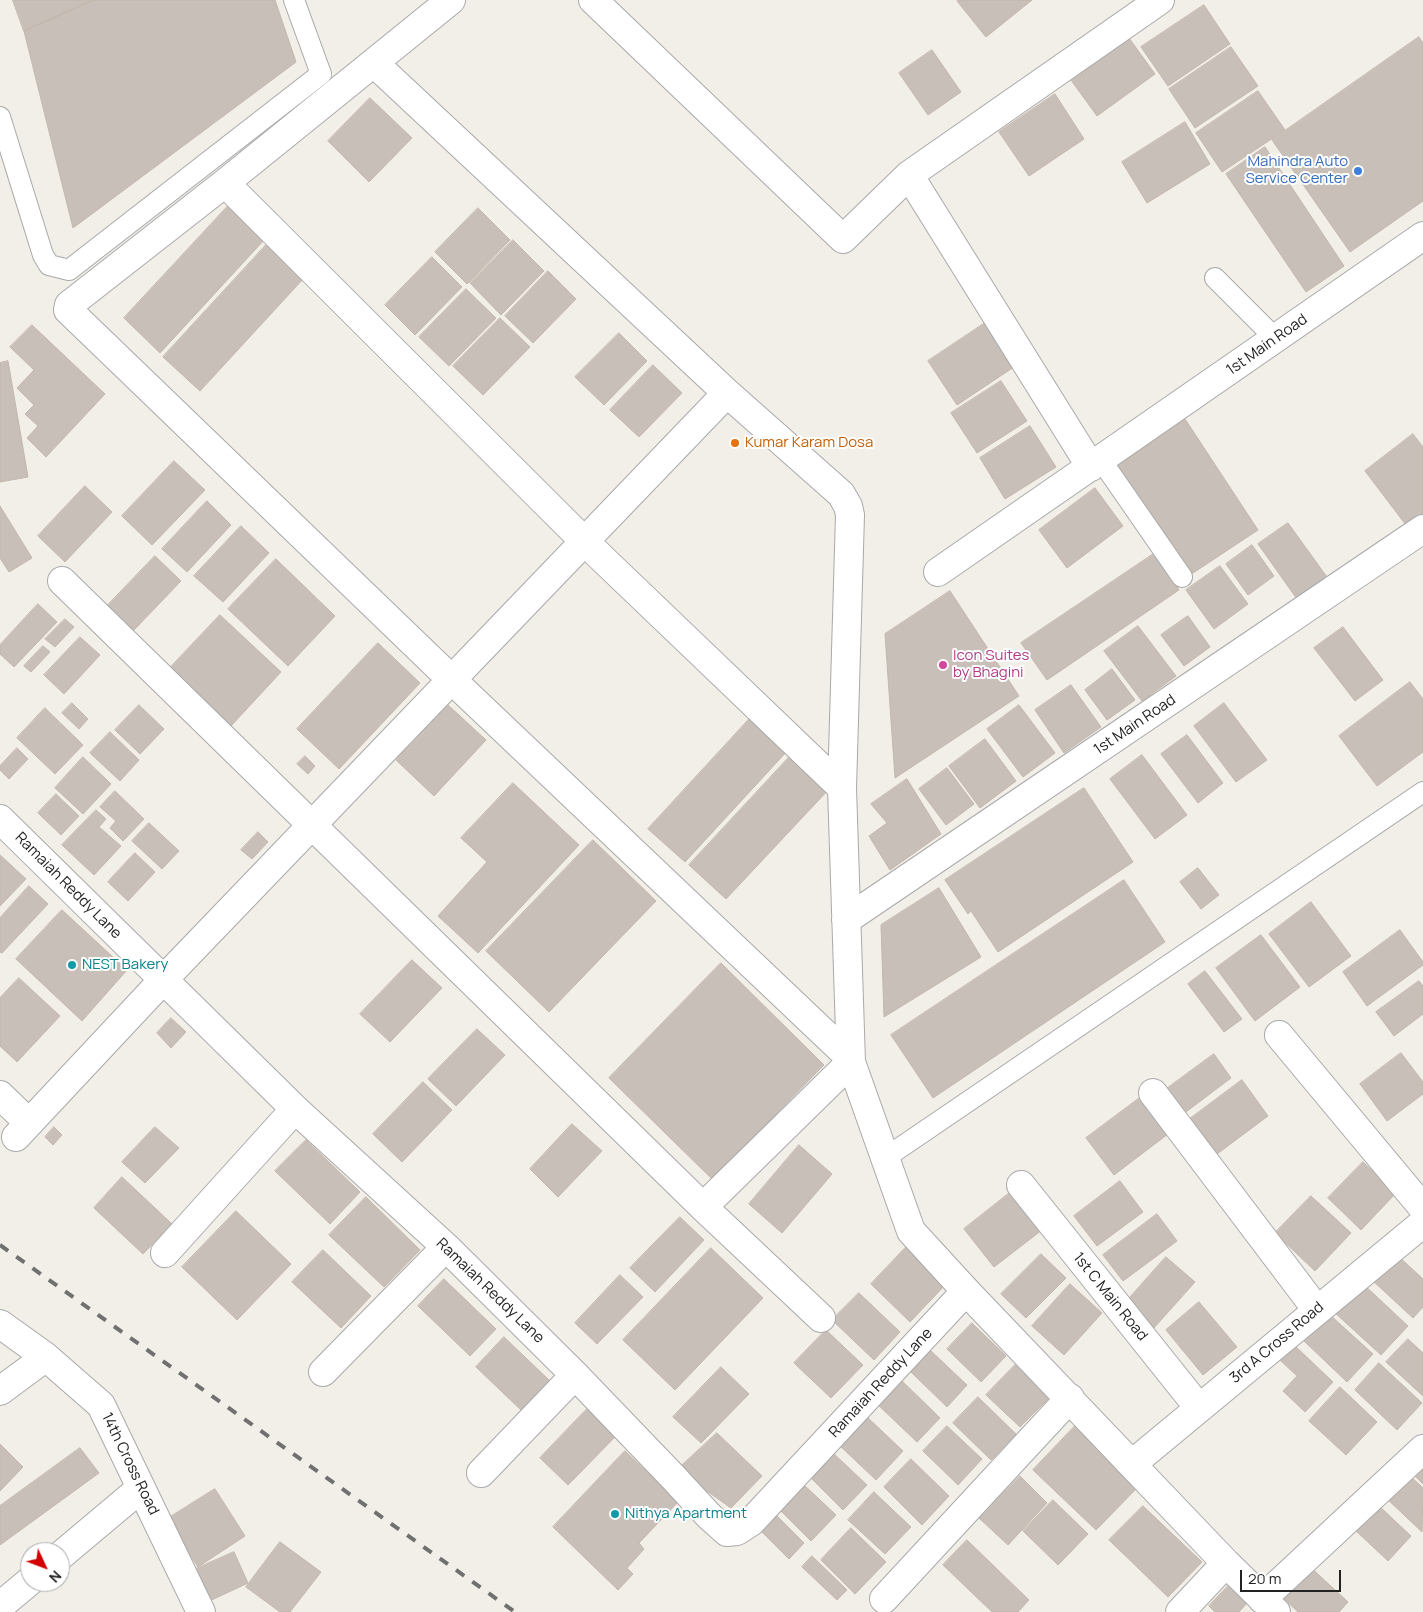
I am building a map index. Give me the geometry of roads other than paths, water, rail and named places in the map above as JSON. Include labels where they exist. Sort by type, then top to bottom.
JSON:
[{"type":"street","points":[[451,0],[225,183],[69,305],[68,310],[451,679],[838,1046],[851,1062]]},
{"type":"street","points":[[593,0],[843,239],[909,175],[1154,4]]},
{"type":"street","points":[[374,63],[727,393],[841,494],[848,506],[850,515],[842,788],[851,1062],[911,1231],[1226,1563],[1269,1605],[1423,1449]]},
{"type":"street","points":[[909,175],[1096,463]]},
{"type":"street","points":[[225,183],[584,542],[842,788]]},
{"type":"street","name":"1st Main Road","points":[[938,572],[1423,236]]},
{"type":"street","points":[[0,1095],[23,1130],[312,824],[727,393]]},
{"type":"street","name":"1st Main Road","points":[[846,920],[1423,529]]},
{"type":"street","points":[[62,581],[820,1318]]},
{"type":"street","name":"Ramaiah Reddy Lane","points":[[0,819],[295,1109],[446,1247],[575,1375],[726,1532],[737,1530],[752,1522],[966,1291]]},
{"type":"street","points":[[1279,1035],[1423,1208]]},
{"type":"street","points":[[704,1207],[851,1062]]},
{"type":"street","points":[[1153,1094],[1317,1310]]},
{"type":"street","points":[[165,1253],[295,1109]]},
{"type":"street","name":"1st C Main Road","points":[[1021,1185],[1200,1408]]},
{"type":"street","name":"3rd A Cross Road","points":[[1132,1464],[1423,1223]]},
{"type":"street","points":[[323,1372],[446,1247]]},
{"type":"street","name":"14th Cross Road","points":[[0,1324],[46,1357],[101,1404],[201,1612]]},
{"type":"street","points":[[0,1391],[46,1357]]},
{"type":"street","points":[[481,1473],[575,1375]]},
{"type":"street","points":[[884,1599],[1070,1398]]},
{"type":"street","points":[[70,1548],[142,1488]]},
{"type":"street","points":[[1180,1612],[1226,1563]]},
{"type":"street","points":[[0,1606],[20,1589]]},
{"type":"lane","points":[[0,117],[43,255],[49,265],[70,270],[320,74],[294,0]]},
{"type":"lane","points":[[1215,278],[1276,339]]},
{"type":"lane","points":[[1096,463],[1182,577]]},
{"type":"lane","points":[[885,1158],[1423,792]]},
{"type":"railway","points":[[0,1245],[515,1612]]},
{"type":"place","name":"Mahindra Auto Service Center","points":[[1358,171]]},
{"type":"place","name":"Kumar Karam Dosa","points":[[735,443]]},
{"type":"place","name":"Icon Suites by Bhagini","points":[[943,665]]},
{"type":"place","name":"NEST Bakery","points":[[72,965]]},
{"type":"place","name":"Nithya Apartment","points":[[615,1514]]}]
